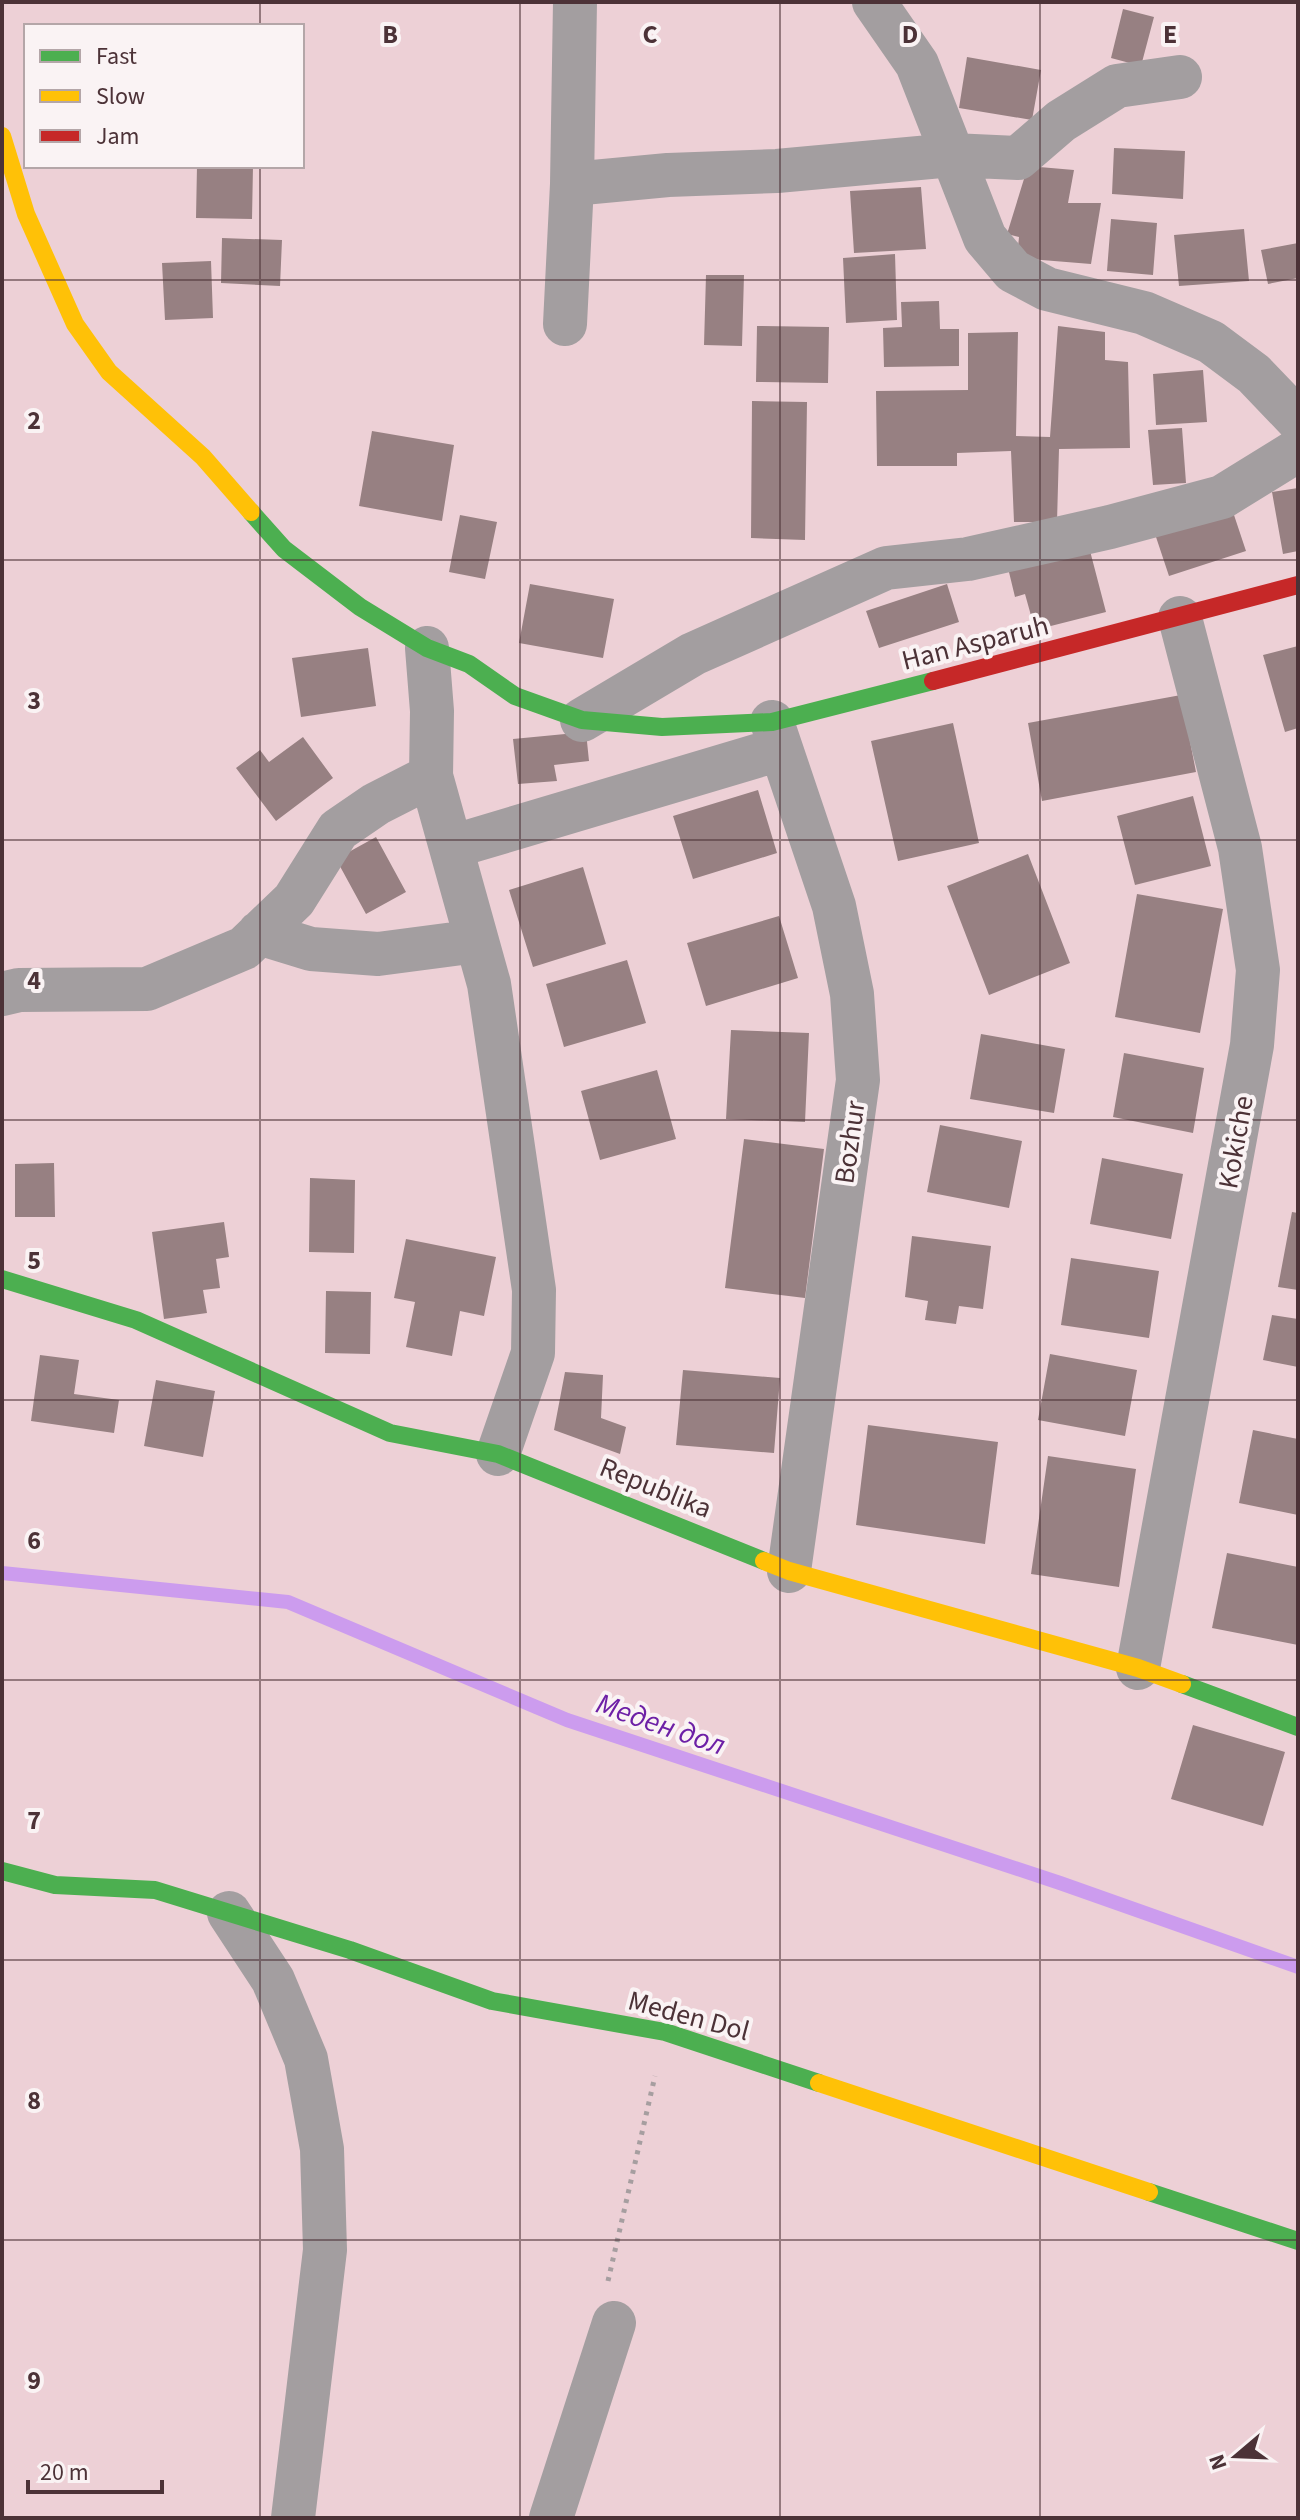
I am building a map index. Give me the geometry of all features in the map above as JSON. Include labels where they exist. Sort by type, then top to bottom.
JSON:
[{"type":"street","points":[[565,324],[572,184],[575,2]]},
{"type":"street","points":[[874,2],[917,64],[985,238],[1013,271],[1047,289],[1144,313],[1211,342],[1254,374],[1298,420]]},
{"type":"street","points":[[572,184],[668,175],[777,171],[952,155],[1018,158],[1061,121],[1117,86],[1180,77]]},
{"type":"street","name":"Han Asparuh","points":[[2,136],[26,214],[75,324],[109,372],[203,457],[284,549],[360,607],[427,648],[469,664],[515,696],[582,720],[776,736],[1298,585]]},
{"type":"street","points":[[582,720],[693,654],[886,568],[968,559],[1110,527],[1222,497],[1298,450]]},
{"type":"street","name":"Kokiche","points":[[1138,1668],[1252,1045],[1258,970],[1240,848],[1180,618]]},
{"type":"street","points":[[427,648],[432,711],[431,776],[489,984],[534,1290],[533,1353],[498,1454]]},
{"type":"street","points":[[451,847],[776,736]]},
{"type":"street","name":"Bozhur","points":[[776,736],[834,906],[852,994],[858,1080],[789,1571]]},
{"type":"street","points":[[2,994],[19,990],[147,989],[244,948],[294,900],[338,830],[376,804],[431,776]]},
{"type":"street","points":[[259,933],[311,949],[378,954],[477,941]]},
{"type":"street","name":"Republika","points":[[2,1279],[136,1320],[390,1433],[498,1454],[789,1571],[1138,1668],[1298,1727]]},
{"type":"street","name":"Meden Dol","points":[[2,1871],[55,1885],[155,1890],[350,1950],[492,2001],[665,2032],[1298,2241]]},
{"type":"street","points":[[229,1913],[273,1980],[306,2059],[322,2149],[325,2250],[293,2518]]},
{"type":"street","points":[[551,2518],[610,2306]]},
{"type":"path","points":[[610,2306],[665,2032]]},
{"type":"building","points":[[1123,9],[1154,17],[1141,66],[1111,58]]},
{"type":"building","points":[[967,57],[1041,70],[1032,120],[959,108]]},
{"type":"building","points":[[1114,148],[1185,151],[1183,199],[1112,194]]},
{"type":"building","points":[[1028,166],[1074,170],[1068,203],[1101,203],[1091,264],[1017,258],[1019,237],[1007,234]]},
{"type":"building","points":[[197,168],[253,168],[252,219],[196,218]]},
{"type":"building","points":[[921,187],[926,249],[854,253],[850,191]]},
{"type":"building","points":[[1111,219],[1157,223],[1153,275],[1107,271]]},
{"type":"building","points":[[1244,229],[1249,281],[1179,286],[1174,235]]},
{"type":"building","points":[[222,238],[282,240],[280,286],[221,283]]},
{"type":"building","points":[[1298,243],[1298,278],[1268,284],[1261,250]]},
{"type":"building","points":[[895,254],[897,320],[846,323],[843,258]]},
{"type":"building","points":[[211,261],[213,318],[165,320],[162,263]]},
{"type":"building","points":[[706,275],[744,275],[742,346],[704,345]]},
{"type":"building","points":[[939,301],[940,329],[959,329],[959,366],[884,367],[883,328],[902,327],[901,302]]},
{"type":"building","points":[[757,326],[829,327],[828,383],[756,382]]},
{"type":"building","points":[[1058,326],[1105,332],[1105,360],[1128,362],[1130,448],[1059,449],[1057,522],[1014,522],[1011,451],[957,453],[957,466],[877,466],[876,391],[968,390],[968,333],[1018,332],[1016,436],[1050,437]]},
{"type":"building","points":[[1203,370],[1207,422],[1156,425],[1153,374]]},
{"type":"building","points":[[752,401],[807,402],[805,540],[751,538]]},
{"type":"building","points":[[1182,428],[1186,483],[1153,485],[1148,430]]},
{"type":"building","points":[[372,431],[454,445],[442,521],[359,506]]},
{"type":"building","points":[[1298,488],[1298,551],[1283,554],[1272,492]]},
{"type":"building","points":[[1232,509],[1246,551],[1169,576],[1155,534]]},
{"type":"building","points":[[460,515],[497,522],[485,579],[449,572]]},
{"type":"building","points":[[1089,547],[1106,612],[1035,630],[1025,594],[1015,597],[1008,568]]},
{"type":"building","points":[[530,584],[614,599],[603,658],[519,643]]},
{"type":"building","points":[[947,584],[959,622],[879,648],[866,611]]},
{"type":"building","points":[[1298,646],[1298,728],[1285,732],[1263,655]]},
{"type":"building","points":[[368,648],[376,706],[301,717],[292,658]]},
{"type":"building","points":[[1181,695],[1196,772],[1042,801],[1028,723]]},
{"type":"building","points":[[953,723],[979,843],[898,861],[871,741]]},
{"type":"building","points":[[586,732],[589,761],[554,765],[557,781],[518,784],[513,739]]},
{"type":"building","points":[[303,737],[333,778],[276,821],[236,768],[260,750],[269,762]]},
{"type":"building","points":[[758,790],[777,853],[693,879],[673,816]]},
{"type":"building","points":[[1193,796],[1211,866],[1135,885],[1117,816]]},
{"type":"building","points":[[376,837],[406,892],[366,914],[336,859]]},
{"type":"building","points":[[1028,854],[1070,963],[989,995],[947,886]]},
{"type":"building","points":[[583,867],[606,944],[533,967],[509,890]]},
{"type":"building","points":[[1137,894],[1223,909],[1200,1033],[1115,1017]]},
{"type":"building","points":[[779,916],[798,978],[706,1006],[687,943]]},
{"type":"building","points":[[627,960],[646,1023],[564,1047],[546,984]]},
{"type":"building","points":[[731,1030],[809,1033],[805,1122],[726,1119]]},
{"type":"building","points":[[981,1034],[1065,1049],[1054,1113],[970,1099]]},
{"type":"building","points":[[1124,1053],[1204,1068],[1193,1133],[1113,1117]]},
{"type":"building","points":[[657,1070],[676,1139],[600,1160],[581,1091]]},
{"type":"building","points":[[940,1125],[1022,1141],[1009,1208],[927,1192]]},
{"type":"building","points":[[744,1139],[824,1149],[805,1298],[725,1288]]},
{"type":"building","points":[[1102,1158],[1183,1174],[1171,1239],[1090,1224]]},
{"type":"building","points":[[54,1163],[55,1217],[15,1217],[15,1164]]},
{"type":"building","points":[[310,1178],[355,1180],[354,1253],[309,1252]]},
{"type":"building","points":[[1292,1212],[1298,1213],[1298,1290],[1278,1287]]},
{"type":"building","points":[[224,1222],[229,1257],[216,1259],[220,1288],[203,1290],[207,1313],[164,1319],[152,1232]]},
{"type":"building","points":[[912,1236],[991,1246],[983,1309],[959,1306],[956,1324],[925,1320],[928,1301],[905,1297]]},
{"type":"building","points":[[406,1239],[496,1257],[484,1316],[460,1311],[452,1356],[406,1347],[415,1302],[394,1298]]},
{"type":"building","points":[[1071,1258],[1159,1271],[1149,1338],[1061,1325]]},
{"type":"building","points":[[326,1291],[371,1292],[370,1354],[325,1353]]},
{"type":"building","points":[[1272,1315],[1298,1319],[1298,1367],[1263,1360]]},
{"type":"building","points":[[1050,1354],[1137,1370],[1125,1436],[1038,1420]]},
{"type":"building","points":[[40,1355],[79,1360],[74,1394],[119,1400],[114,1433],[31,1421]]},
{"type":"building","points":[[683,1370],[780,1378],[774,1453],[676,1445]]},
{"type":"building","points":[[565,1372],[603,1375],[601,1418],[626,1427],[620,1454],[554,1430]]},
{"type":"building","points":[[156,1380],[215,1391],[203,1457],[144,1446]]},
{"type":"building","points":[[868,1425],[998,1442],[985,1544],[856,1525]]},
{"type":"building","points":[[1253,1430],[1298,1439],[1298,1515],[1239,1503]]},
{"type":"building","points":[[1048,1456],[1136,1469],[1119,1587],[1031,1574]]},
{"type":"building","points":[[1227,1553],[1298,1567],[1298,1645],[1212,1628]]},
{"type":"building","points":[[1193,1725],[1285,1752],[1263,1826],[1171,1799]]},
{"type":"waterway","name":"Меден дол","points":[[2,1573],[288,1602],[567,1720],[1060,1883],[1298,1967]]},
{"type":"traffic: fast","points":[[251,512],[284,549],[360,607],[427,648],[469,664],[515,696],[582,720],[662,727],[772,722],[933,681]]},
{"type":"traffic: fast","points":[[2,1279],[136,1320],[390,1433],[498,1454],[764,1561]]},
{"type":"traffic: fast","points":[[1182,1684],[1298,1727]]},
{"type":"traffic: fast","points":[[2,1871],[55,1885],[155,1890],[350,1950],[492,2001],[665,2032],[819,2083]]},
{"type":"traffic: fast","points":[[1149,2192],[1298,2241]]},
{"type":"traffic: slow","points":[[2,136],[26,214],[75,324],[109,372],[203,457],[251,512]]},
{"type":"traffic: slow","points":[[764,1561],[789,1571],[1138,1668],[1182,1684]]},
{"type":"traffic: slow","points":[[819,2083],[1149,2192]]},
{"type":"traffic: jam","points":[[933,681],[1298,585]]}]
